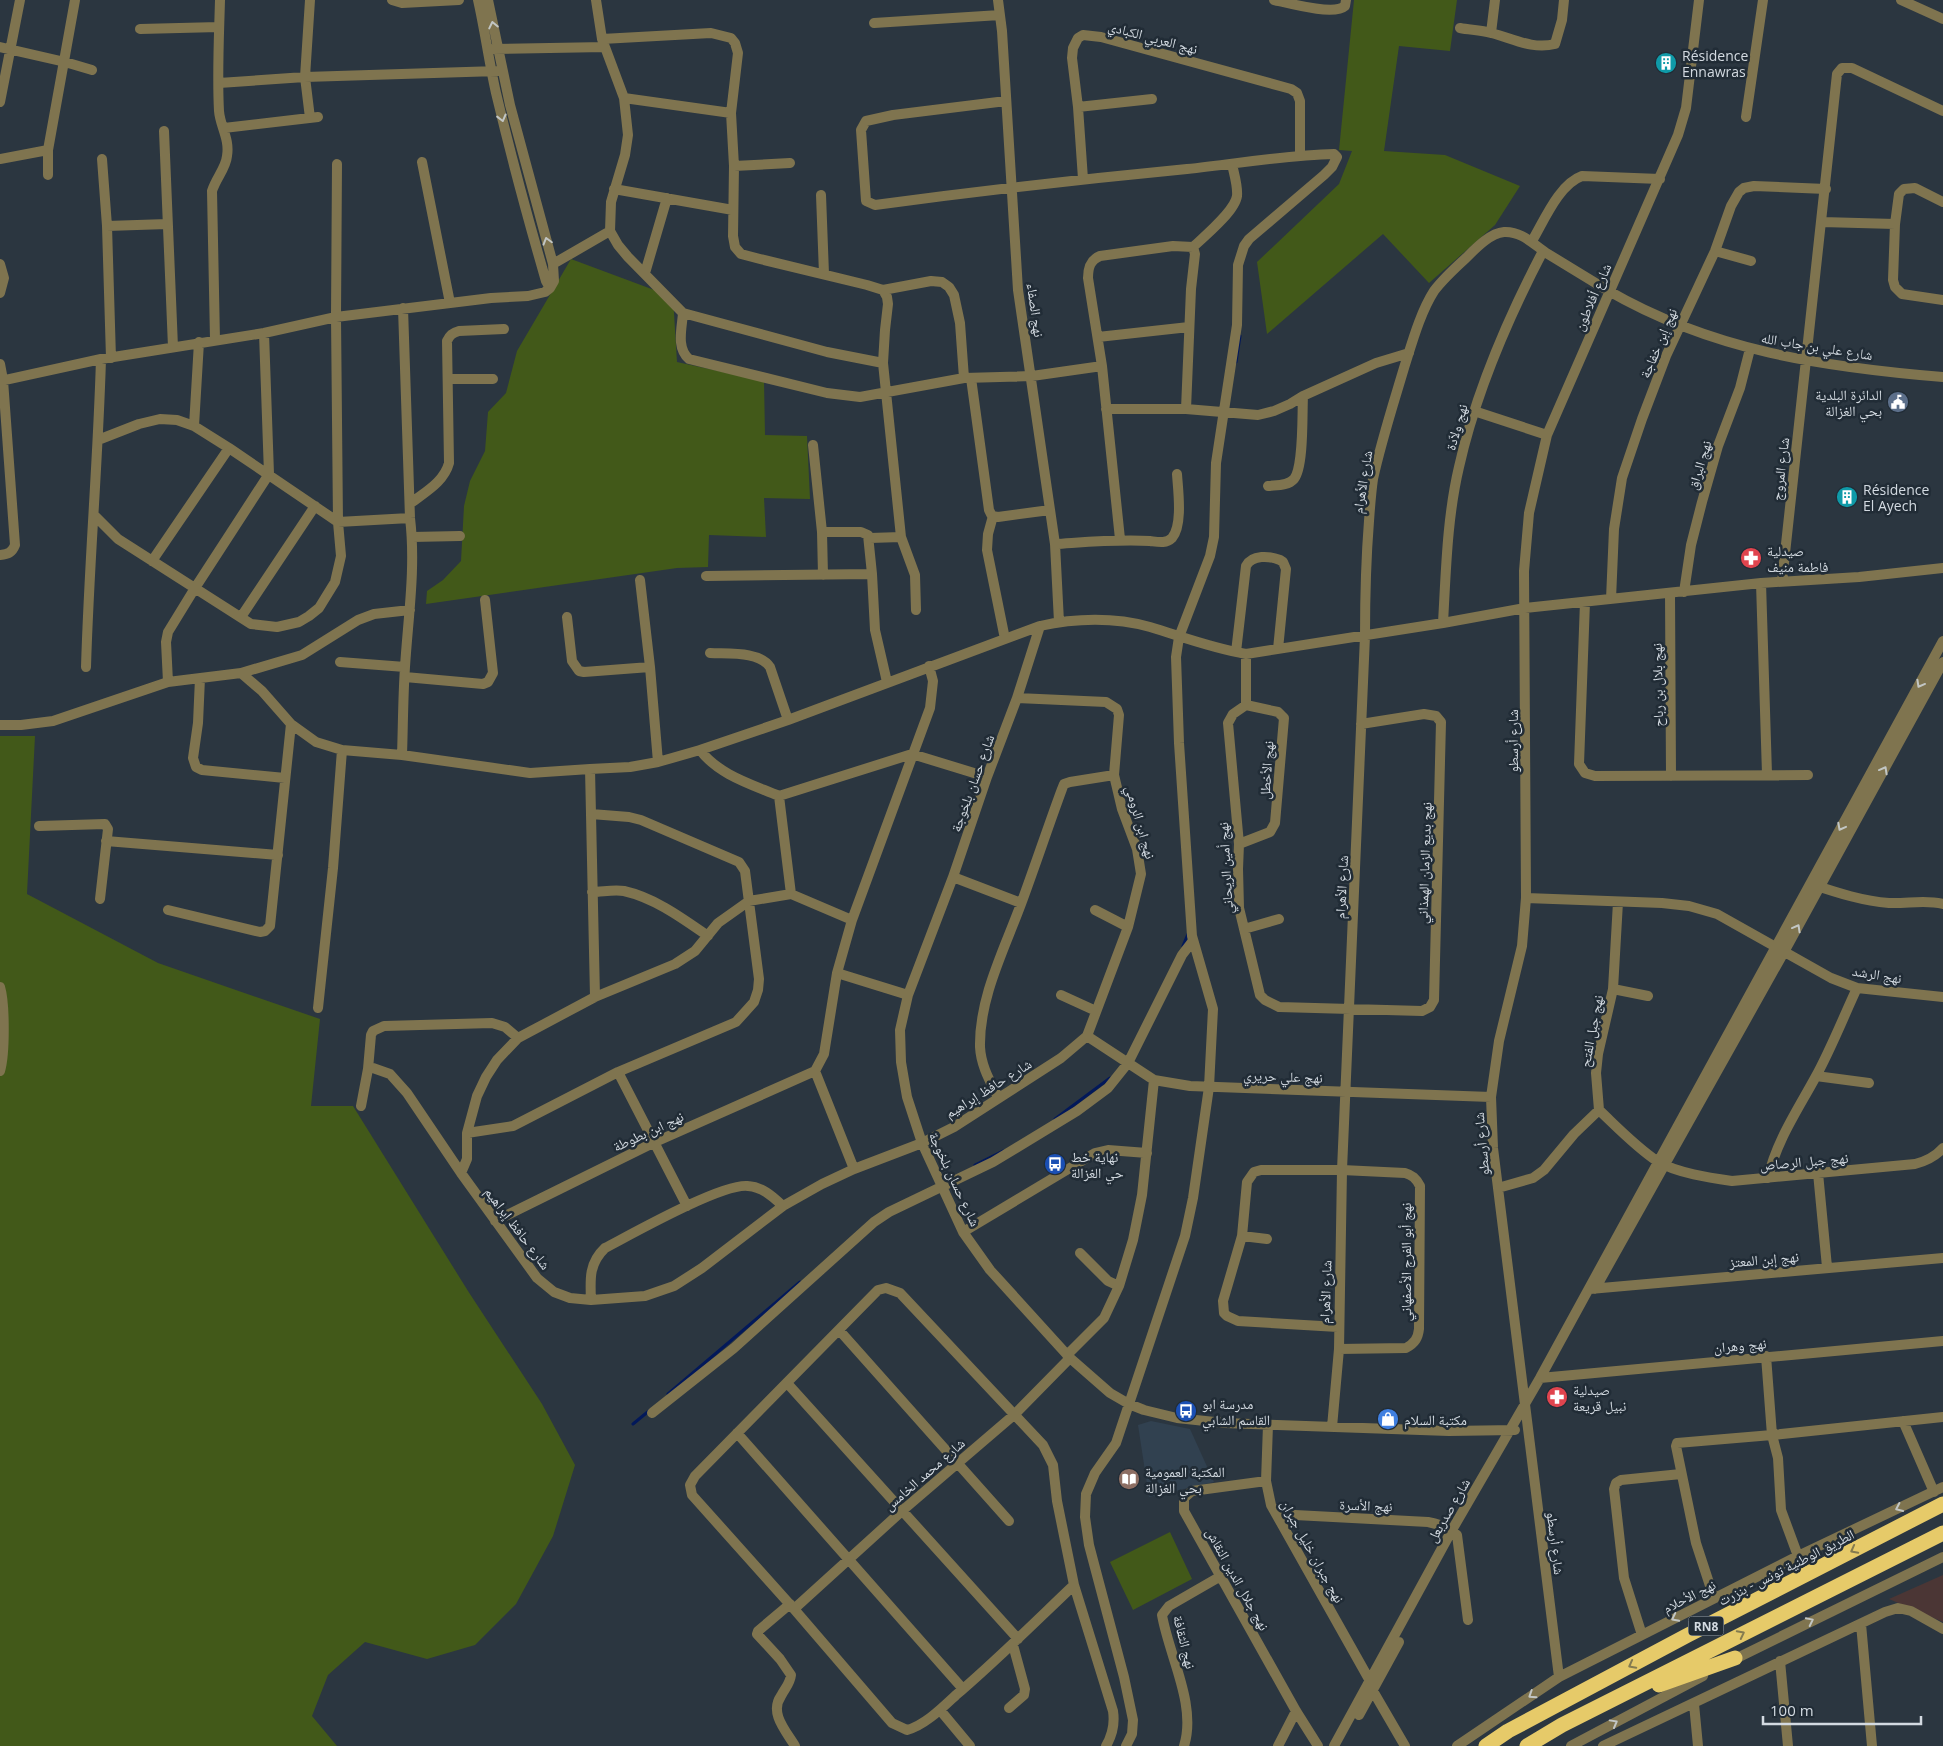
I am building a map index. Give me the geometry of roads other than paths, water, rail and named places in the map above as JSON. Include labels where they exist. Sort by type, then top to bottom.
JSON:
[{"type":"highway","name":"الطريق الوطنية تونس - بنزرت","points":[[1486,1746],[1508,1731],[1688,1635],[1928,1511],[1940,1494]]},
{"type":"highway","name":"RN8","points":[[1528,1746],[1571,1720],[1939,1535]]},
{"type":"highway","name":"RN8","points":[[1528,1746],[1667,1682],[1735,1658]]},
{"type":"street","points":[[0,102],[20,0]]},
{"type":"street","points":[[48,175],[48,150],[76,0]]},
{"type":"street","points":[[215,340],[212,191],[216,178],[224,169],[228,156],[224,128],[219,114],[220,0]]},
{"type":"street","points":[[224,128],[314,118],[306,77],[310,0]]},
{"type":"street","points":[[392,0],[402,3],[459,0]]},
{"type":"street","points":[[478,0],[494,49]]},
{"type":"street","points":[[488,0],[510,150],[546,281],[550,288]]},
{"type":"street","points":[[596,0],[603,43],[624,98],[628,135],[625,155],[611,202],[610,231],[618,245],[683,312],[808,347],[883,363]]},
{"type":"street","name":"نهج الصفاء","points":[[998,0],[1018,290],[1050,510],[1059,622]]},
{"type":"street","points":[[1274,0],[1304,3],[1337,10],[1345,6],[1346,0]]},
{"type":"street","points":[[1491,33],[1495,0]]},
{"type":"street","points":[[1460,28],[1491,33],[1524,44],[1548,46],[1555,44],[1561,28],[1564,0]]},
{"type":"street","name":"شارع أفلاطون","points":[[1525,608],[1524,571],[1529,513],[1547,436],[1678,134],[1686,108],[1699,0]]},
{"type":"street","points":[[1746,117],[1763,0]]},
{"type":"street","points":[[1901,0],[1943,19]]},
{"type":"street","points":[[874,23],[1000,15]]},
{"type":"street","points":[[140,28],[219,27]]},
{"type":"street","points":[[494,49],[603,43],[711,34],[731,38],[735,43],[738,54],[731,113],[734,166],[732,236],[735,247],[741,254],[882,290],[931,281],[942,282],[949,286],[954,295],[960,323],[967,378],[989,510],[993,516],[998,517],[1050,510]]},
{"type":"street","name":"نهج العربي الكبادي","points":[[1083,179],[1078,107],[1072,58],[1073,48],[1078,38],[1083,35],[1100,37],[1291,88],[1297,93],[1300,101],[1300,155]]},
{"type":"street","points":[[0,47],[92,70]]},
{"type":"street","name":"شارع المروج","points":[[1782,581],[1837,74],[1842,68],[1847,67],[1858,70],[1943,111]]},
{"type":"street","points":[[219,83],[306,77],[497,71]]},
{"type":"street","points":[[2,380],[199,342],[264,333],[336,316],[528,296],[544,292],[550,288],[554,281],[553,264],[497,71]]},
{"type":"street","points":[[624,98],[731,113]]},
{"type":"street","points":[[1078,107],[1152,99]]},
{"type":"street","points":[[1006,101],[872,119],[863,124],[861,130],[865,197],[869,204],[875,205],[1010,186],[1232,164],[1300,155],[1334,154],[1337,157],[1332,167],[1324,175],[1256,232],[1244,246],[1238,265],[1237,325],[1216,463],[1215,516],[1210,556],[1179,637],[1176,656],[1176,685],[1192,942],[1213,1009],[1208,1087],[1193,1198],[1185,1236],[1116,1443],[1095,1473],[1089,1486],[1085,1517],[1089,1545],[1124,1677],[1133,1720],[1132,1734],[1126,1746]]},
{"type":"street","points":[[164,131],[173,348]]},
{"type":"street","points":[[0,159],[48,150]]},
{"type":"street","points":[[86,667],[88,590],[98,440],[106,359],[107,226],[102,159]]},
{"type":"street","points":[[422,162],[450,303]]},
{"type":"street","points":[[734,166],[790,163]]},
{"type":"street","points":[[94,515],[118,539],[251,624],[276,627],[299,622],[319,608],[335,582],[341,556],[338,522],[337,164]]},
{"type":"street","points":[[1186,409],[1194,247],[1236,200],[1237,191],[1232,164]]},
{"type":"street","points":[[1532,241],[1562,190],[1570,181],[1576,178],[1582,176],[1660,179]]},
{"type":"street","name":"نهج إبن خفاجة","points":[[1611,599],[1614,530],[1622,478],[1642,419],[1680,326],[1715,251],[1731,206],[1737,195],[1744,188],[1754,186],[1826,189]]},
{"type":"street","points":[[1943,202],[1915,188],[1904,188],[1901,190],[1897,197],[1895,224],[1894,287],[1902,294],[1943,300]]},
{"type":"street","points":[[614,189],[733,210]]},
{"type":"street","points":[[821,195],[824,274]]},
{"type":"street","points":[[645,273],[667,198]]},
{"type":"street","points":[[1822,222],[1895,224]]},
{"type":"street","points":[[107,226],[167,224]]},
{"type":"street","points":[[553,264],[610,231]]},
{"type":"street","name":"شارع الأهرام","points":[[1332,1427],[1339,1349],[1342,1170],[1365,636],[1365,567],[1373,482],[1388,420],[1409,353],[1429,301],[1436,289],[1472,253],[1493,236],[1500,233],[1517,234],[1532,241]]},
{"type":"street","name":"شارع علي بن جاب الله","points":[[1532,241],[1543,251],[1609,291],[1680,326],[1750,349],[1807,361],[1943,377]]},
{"type":"street","points":[[1120,539],[1102,366],[1088,278],[1089,265],[1095,258],[1157,248],[1194,247]]},
{"type":"street","name":"نهج ولاّدة","points":[[1443,623],[1449,530],[1458,469],[1474,410],[1491,361],[1543,251]]},
{"type":"street","points":[[1715,251],[1751,261]]},
{"type":"street","points":[[0,264],[4,278],[0,293]]},
{"type":"street","points":[[882,290],[887,297],[888,304],[883,363],[901,537],[915,575],[916,610]]},
{"type":"street","points":[[402,755],[412,537],[403,308]]},
{"type":"street","points":[[683,312],[680,342],[682,350],[689,359],[845,396],[860,397],[967,378],[1032,376],[1102,366]]},
{"type":"street","points":[[1098,337],[1189,327]]},
{"type":"street","points":[[410,503],[441,479],[447,470],[449,455],[447,342],[453,332],[504,330]]},
{"type":"street","points":[[168,682],[166,642],[168,632],[269,474],[264,333]]},
{"type":"street","points":[[194,426],[199,342]]},
{"type":"street","name":"نهج البراق","points":[[1684,592],[1691,544],[1702,502],[1718,446],[1740,388],[1750,349]]},
{"type":"street","points":[[1106,409],[1186,409],[1258,414],[1274,411],[1376,363],[1409,353]]},
{"type":"street","points":[[0,364],[15,545],[8,554],[0,555]]},
{"type":"street","points":[[448,380],[493,378]]},
{"type":"street","points":[[1268,486],[1284,485],[1293,481],[1298,471],[1303,396]]},
{"type":"street","points":[[1474,410],[1547,436]]},
{"type":"street","points":[[98,440],[139,424],[160,419],[177,420],[194,426],[229,448],[338,522],[410,518]]},
{"type":"street","points":[[813,445],[822,532],[823,575]]},
{"type":"street","points":[[152,560],[229,448]]},
{"type":"street","points":[[1054,544],[1120,539],[1165,542],[1174,536],[1179,512],[1176,474]]},
{"type":"street","points":[[240,617],[315,506]]},
{"type":"street","points":[[993,516],[988,534],[987,550],[1005,639]]},
{"type":"street","points":[[822,532],[862,532],[870,538],[901,537]]},
{"type":"street","points":[[412,537],[460,536]]},
{"type":"street","points":[[870,538],[875,630],[887,682]]},
{"type":"street","points":[[1246,705],[1241,653],[1246,566],[1248,561],[1256,557],[1280,560],[1286,569],[1278,649]]},
{"type":"street","points":[[241,673],[262,690],[291,724],[316,742],[342,750],[402,755],[530,773],[590,770],[630,767],[658,762],[700,750],[788,720],[1040,626],[1059,622],[1118,621],[1148,627],[1219,650],[1241,653],[1365,636],[1525,608],[1684,592],[1761,582],[1859,577],[1943,568]]},
{"type":"street","points":[[706,576],[872,574]]},
{"type":"street","points":[[640,580],[658,762]]},
{"type":"street","points":[[1761,582],[1767,774]]},
{"type":"street","name":"نهج بلال بن رباح","points":[[1670,593],[1671,776]]},
{"type":"street","points":[[340,662],[483,684],[488,682],[493,673],[485,600]]},
{"type":"street","points":[[1585,602],[1579,764],[1585,773],[1595,776],[1808,775]]},
{"type":"street","name":"شارع أرسطو","points":[[1525,608],[1526,898],[1522,946],[1499,1041],[1491,1097],[1493,1148],[1559,1677]]},
{"type":"street","points":[[0,725],[22,725],[53,721],[168,682],[241,673],[302,655],[358,620],[374,614],[410,610]]},
{"type":"street","points":[[567,617],[572,661],[579,671],[650,667]]},
{"type":"street","name":"شارع حسان بلخوجة","points":[[1040,626],[1018,698],[987,777],[953,878],[908,995],[900,1030],[901,1062],[907,1097],[922,1144],[963,1232],[990,1270],[1069,1357],[1110,1393],[1129,1404],[1177,1418],[1268,1425],[1449,1431],[1512,1430]]},
{"type":"street","points":[[1815,885],[1943,641]]},
{"type":"street","points":[[710,653],[753,656],[766,662],[770,667],[788,720]]},
{"type":"street","points":[[1815,885],[1943,662]]},
{"type":"street","points":[[854,1169],[815,1071],[824,1054],[837,973],[852,920],[932,698],[933,682],[929,666]]},
{"type":"street","points":[[200,678],[198,723],[193,758],[196,767],[202,770],[284,778]]},
{"type":"street","name":"نهج ابن الرومي","points":[[1018,698],[1106,702],[1117,709],[1119,715],[1114,775],[1122,809],[1137,849],[1141,874],[1128,927],[1087,1036]]},
{"type":"street","name":"نهج الأخطل","points":[[1239,844],[1270,832],[1275,823],[1284,718],[1278,712],[1246,705]]},
{"type":"street","name":"نهج أمين الريحاني","points":[[1246,705],[1233,714],[1228,724],[1239,844],[1239,908],[1260,995],[1265,1000],[1279,1007],[1349,1009]]},
{"type":"street","name":"نهج بديع الزمان الهمذاني","points":[[1349,1009],[1422,1011],[1430,1006],[1434,1000],[1441,722],[1436,716],[1424,714],[1361,724]]},
{"type":"street","points":[[168,910],[260,932],[265,931],[270,926],[291,724]]},
{"type":"street","points":[[318,1008],[334,868],[342,750]]},
{"type":"street","points":[[700,750],[720,770],[779,796],[912,754],[987,777]]},
{"type":"street","points":[[590,770],[595,997]]},
{"type":"street","points":[[998,1097],[983,1066],[980,1046],[982,1019],[986,1001],[1021,903],[1064,784],[1114,775]]},
{"type":"street","points":[[779,796],[791,894]]},
{"type":"street","points":[[467,1132],[513,1126],[618,1072],[736,1022],[748,1011],[754,1002],[759,979],[743,866],[734,859],[641,820],[629,817],[590,814]]},
{"type":"street","points":[[39,826],[103,823],[108,829],[100,899]]},
{"type":"street","points":[[106,841],[278,855]]},
{"type":"street","points":[[953,878],[1021,903]]},
{"type":"street","points":[[1815,885],[1860,899],[1890,903],[1930,901],[1943,904]]},
{"type":"street","name":"شارع صدربعل","points":[[1341,1746],[1371,1686],[1455,1532],[1592,1289],[1815,885]]},
{"type":"street","points":[[592,892],[618,890],[630,893],[677,914],[708,936]]},
{"type":"street","points":[[461,1173],[467,1159],[467,1132],[477,1096],[497,1060],[518,1038],[595,997],[675,964],[695,952],[718,923],[749,901],[791,894],[852,920]]},
{"type":"street","name":"نهج الرشد","points":[[1526,898],[1662,903],[1689,906],[1717,914],[1831,978],[1857,988],[1943,997]]},
{"type":"street","name":"نهج جبل الفتح","points":[[1599,1110],[1596,1072],[1598,1054],[1613,989],[1618,902]]},
{"type":"street","points":[[1095,910],[1128,927]]},
{"type":"street","points":[[1244,929],[1279,919]]},
{"type":"street","points":[[652,1413],[734,1348],[874,1222],[900,1206],[993,1162],[1077,1111],[1108,1088],[1128,1063],[1179,962],[1192,942]]},
{"type":"street","points":[[837,973],[908,995]]},
{"type":"street","points":[[0,987],[3,1008],[3,1047],[0,1072]]},
{"type":"street","points":[[1768,1178],[1781,1140],[1816,1076],[1857,988]]},
{"type":"street","points":[[1613,989],[1648,996]]},
{"type":"street","points":[[1061,995],[1096,1010]]},
{"type":"street","points":[[361,1106],[368,1069],[371,1035],[373,1031],[384,1026],[492,1023],[505,1027],[518,1038]]},
{"type":"street","name":"نهج علي حريري","points":[[1087,1036],[1154,1080],[1190,1086],[1491,1097]]},
{"type":"street","name":"شارع حافظ إبراهيم","points":[[368,1069],[373,1068],[390,1074],[402,1087],[537,1278],[554,1292],[570,1298],[591,1300],[645,1296],[674,1286],[702,1268],[783,1206],[854,1169],[922,1144],[954,1127],[1061,1058],[1087,1036]]},
{"type":"street","name":"نهج ابن بطوطة","points":[[495,1221],[653,1143],[815,1071]]},
{"type":"street","points":[[618,1072],[687,1206]]},
{"type":"street","points":[[1816,1076],[1869,1083]]},
{"type":"street","name":"شارع محمد الخامس","points":[[795,1746],[776,1713],[777,1702],[788,1686],[790,1674],[780,1659],[757,1634],[758,1631],[848,1560],[1015,1414],[1104,1318],[1119,1286],[1134,1240],[1147,1153],[1154,1080]]},
{"type":"street","points":[[1498,1188],[1532,1178],[1544,1170],[1574,1134],[1599,1110],[1628,1138],[1661,1163]]},
{"type":"street","name":"نهج جبل الرصاص","points":[[1661,1163],[1702,1176],[1732,1181],[1915,1164],[1927,1161],[1943,1148]]},
{"type":"street","points":[[963,1232],[1095,1153],[1108,1150],[1147,1153]]},
{"type":"street","points":[[1338,1327],[1238,1321],[1224,1313],[1223,1301],[1242,1236],[1247,1182],[1254,1172],[1261,1170],[1342,1170]]},
{"type":"street","name":"نهج أبو الفرج الأصفهاني","points":[[1339,1349],[1406,1348],[1417,1339],[1419,1329],[1420,1186],[1412,1175],[1404,1173],[1342,1170]]},
{"type":"street","points":[[1818,1173],[1827,1267]]},
{"type":"street","points":[[591,1300],[591,1271],[598,1255],[605,1248],[687,1206],[735,1187],[747,1186],[770,1194],[783,1206]]},
{"type":"street","points":[[1242,1236],[1267,1239]]},
{"type":"street","points":[[1080,1253],[1108,1282],[1119,1286]]},
{"type":"street","name":"نهج إبن المعتز","points":[[1592,1289],[1943,1258]]},
{"type":"street","points":[[1074,1585],[1016,1642],[940,1710],[913,1729],[907,1730],[896,1726],[692,1495],[690,1485],[696,1476],[737,1433],[878,1290],[886,1288],[900,1293],[1043,1445],[1053,1465],[1057,1501],[1074,1585],[1113,1711],[1112,1734],[1106,1746]]},
{"type":"street","points":[[839,1330],[1009,1521]]},
{"type":"street","name":"نهج وهران","points":[[1542,1377],[1943,1340]]},
{"type":"street","points":[[1766,1356],[1772,1436],[1778,1458],[1781,1510],[1798,1556]]},
{"type":"street","points":[[787,1383],[903,1510],[1016,1642],[1025,1689],[1024,1695],[1009,1708]]},
{"type":"street","points":[[1714,1598],[1696,1543],[1681,1474],[1677,1443],[1772,1436],[1943,1417]]},
{"type":"street","points":[[1902,1421],[1940,1494]]},
{"type":"street","name":"نهج جبران خليل جبران","points":[[1268,1425],[1266,1481],[1271,1505],[1405,1746]]},
{"type":"street","points":[[737,1433],[964,1689]]},
{"type":"street","points":[[1642,1635],[1624,1578],[1614,1489],[1616,1483],[1621,1480],[1681,1474]]},
{"type":"street","name":"نهج جلال الدين النقاش","points":[[1266,1481],[1192,1491],[1184,1498],[1184,1511],[1296,1711],[1318,1746]]},
{"type":"street","name":"نهج الأحلام","points":[[1457,1746],[1559,1677],[1798,1556],[1940,1494]]},
{"type":"street","name":"نهج الأسرة","points":[[1276,1514],[1428,1522],[1439,1524],[1455,1532]]},
{"type":"street","points":[[1455,1532],[1468,1620]]},
{"type":"street","points":[[1571,1746],[1735,1658],[1943,1557]]},
{"type":"street","name":"نهج الثقافة","points":[[1184,1746],[1188,1729],[1186,1707],[1162,1615],[1169,1606],[1220,1576]]},
{"type":"street","points":[[1603,1746],[1613,1744],[1648,1724],[1694,1704],[1885,1612],[1898,1608],[1911,1612],[1943,1629]]},
{"type":"street","points":[[1861,1624],[1872,1746]]},
{"type":"street","points":[[1780,1661],[1788,1746]]},
{"type":"street","name":"شارع صدربعل","points":[[1334,1746],[1371,1686]]},
{"type":"street","points":[[1694,1704],[1698,1746]]},
{"type":"street","points":[[940,1710],[970,1746]]},
{"type":"street","points":[[1278,1746],[1296,1711]]},
{"type":"waterway","points":[[1236,362],[1240,336]]},
{"type":"waterway","points":[[1183,946],[1188,934]]},
{"type":"waterway","points":[[1055,1119],[1110,1078]]},
{"type":"waterway","points":[[975,1165],[1003,1151]]},
{"type":"waterway","points":[[668,1394],[800,1282]]},
{"type":"waterway","points":[[633,1424],[650,1410]]},
{"type":"place","name":"Résidence Ennawras","points":[[1666,63]]},
{"type":"place","name":"الدائرة البلدية بحي الغزالة","points":[[1898,402]]},
{"type":"place","name":"Résidence El Ayech","points":[[1847,497]]},
{"type":"place","name":"صيدلية فاطمة منيف","points":[[1751,558]]},
{"type":"place","name":"نهاية خط حي الغزالة","points":[[1055,1164]]},
{"type":"place","name":"صيدلية نبيل قريعة","points":[[1557,1397]]},
{"type":"place","name":"مدرسة ابو القاسم الشابي","points":[[1186,1411]]},
{"type":"place","name":"مكتبة السلام","points":[[1388,1419]]},
{"type":"place","name":"المكتبة العمومية بحي الغزالة","points":[[1129,1479]]}]
